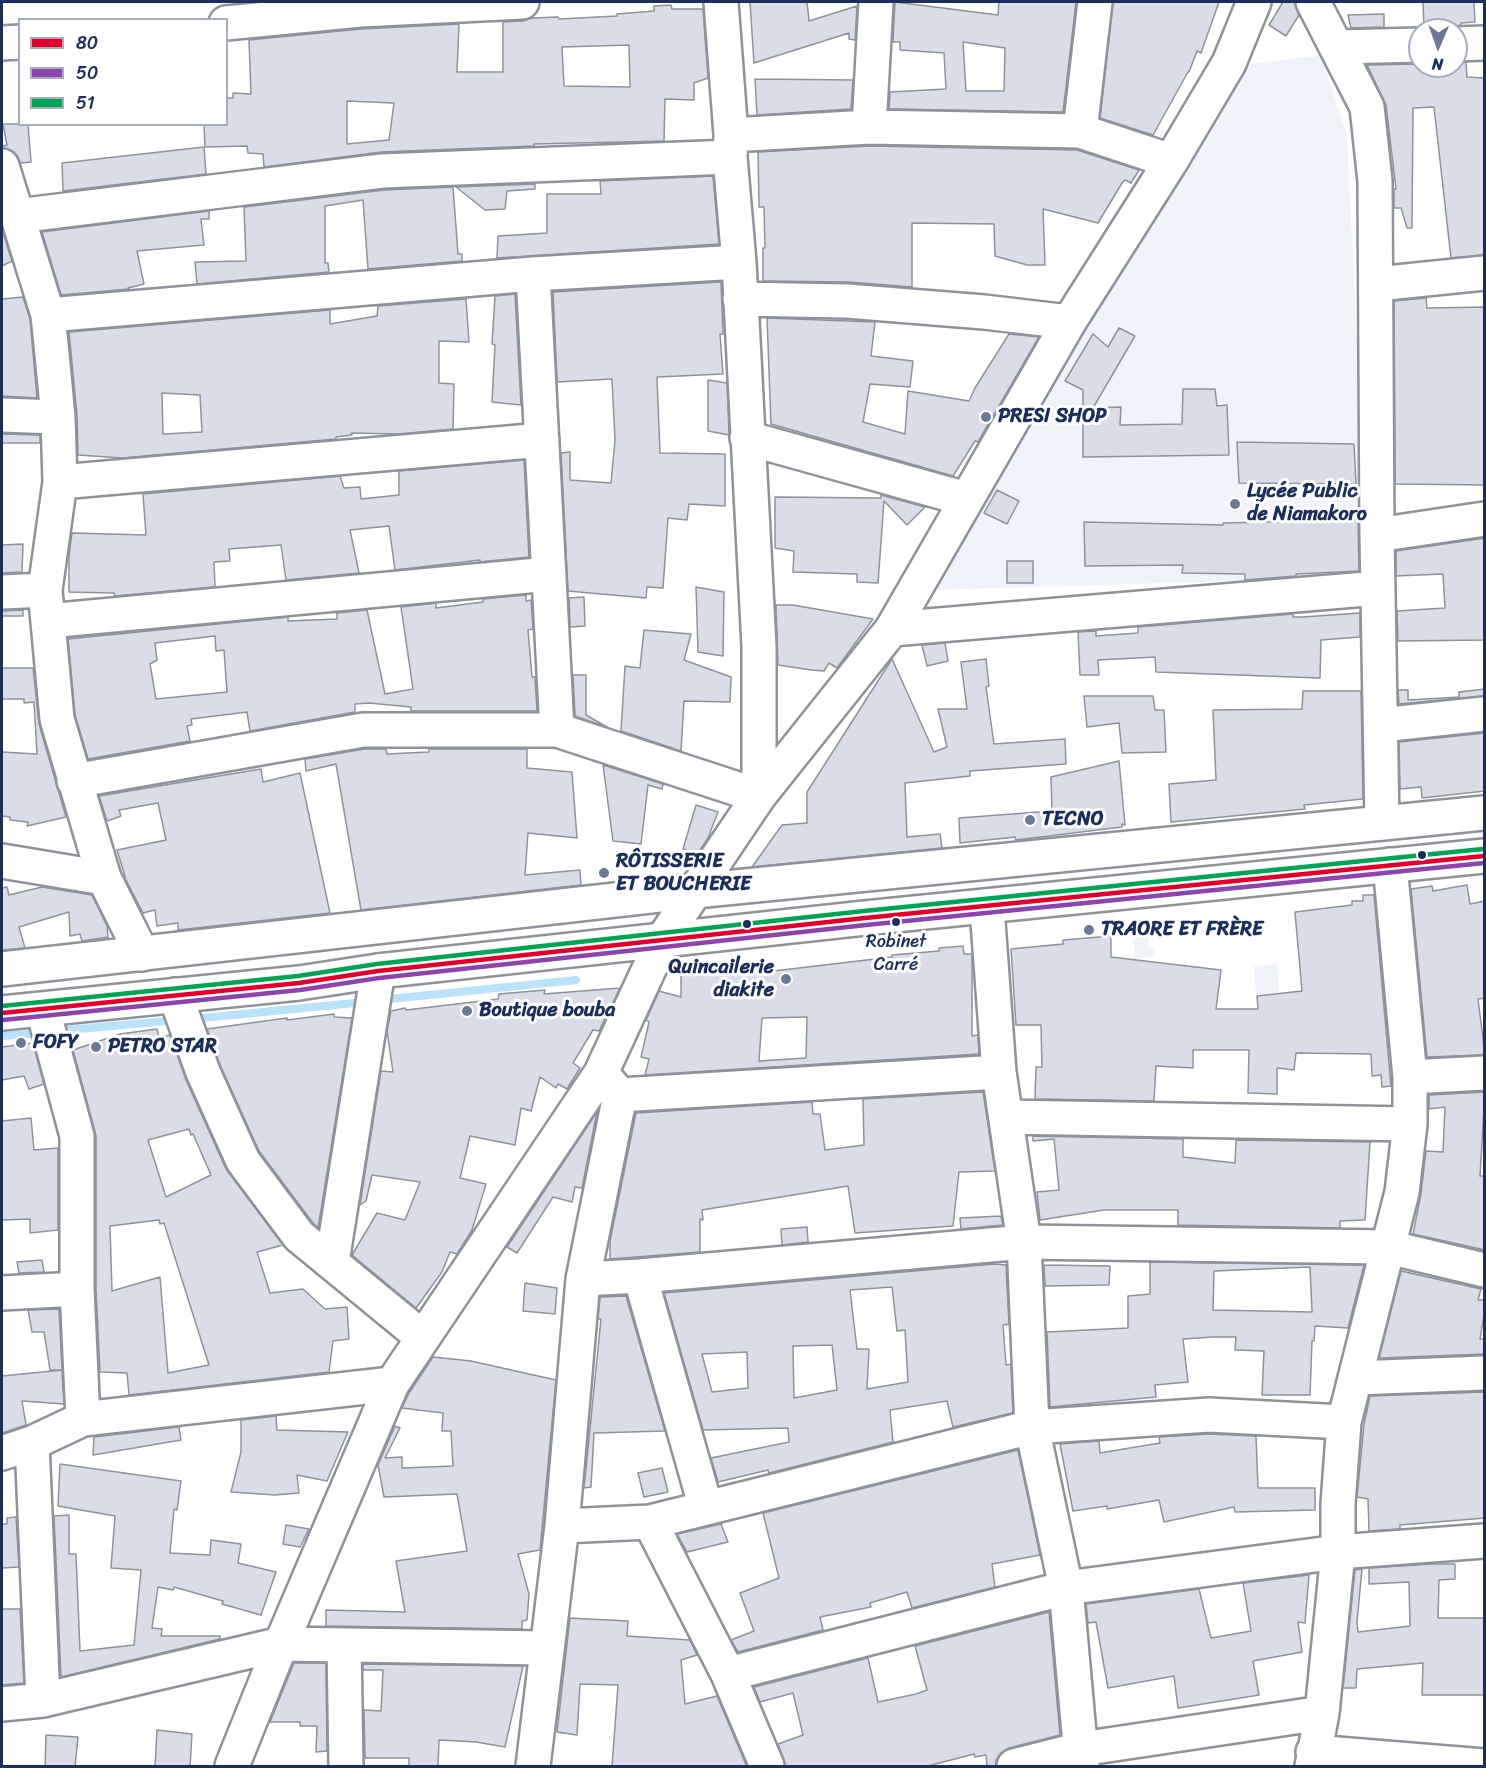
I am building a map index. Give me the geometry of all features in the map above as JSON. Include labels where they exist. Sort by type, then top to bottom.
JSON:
[{"type":"street","points":[[228,22],[360,10],[522,2]]},
{"type":"street","points":[[721,2],[739,262],[759,646],[759,796]]},
{"type":"street","points":[[869,127],[876,2]]},
{"type":"street","points":[[1080,131],[1095,2]]},
{"type":"street","points":[[533,1767],[562,1526],[583,1279],[611,1084],[662,941],[759,796],[892,629],[1069,322],[1171,161],[1229,63],[1254,2]]},
{"type":"street","points":[[1313,2],[1367,107],[1375,181],[1377,535],[1382,823]]},
{"type":"street","points":[[2,43],[18,42]]},
{"type":"street","points":[[1468,44],[1485,43]]},
{"type":"street","points":[[1338,47],[1408,45]]},
{"type":"street","points":[[17,216],[382,171],[730,146],[869,127],[1080,131],[1171,161]]},
{"type":"street","points":[[2,166],[48,315],[58,417],[60,482],[46,606],[57,719],[104,878],[142,954]]},
{"type":"street","points":[[48,315],[533,274],[739,262]]},
{"type":"street","points":[[1377,284],[1485,273]]},
{"type":"street","points":[[533,274],[557,730]]},
{"type":"street","points":[[740,299],[847,301],[984,312],[1069,322]]},
{"type":"street","points":[[2,415],[58,417]]},
{"type":"street","points":[[747,438],[966,499]]},
{"type":"street","points":[[60,482],[542,440]]},
{"type":"street","points":[[1377,535],[1485,519]]},
{"type":"street","points":[[2,592],[46,606],[549,574]]},
{"type":"street","points":[[892,629],[1378,588]]},
{"type":"street","points":[[1381,725],[1485,714]]},
{"type":"street","points":[[74,781],[363,730],[557,730],[759,796]]},
{"type":"street","points":[[2,969],[695,891],[1485,813]]},
{"type":"street","points":[[2,1012],[43,1010],[865,918],[987,908],[1485,856]]},
{"type":"street","points":[[2,861],[104,878]]},
{"type":"street","points":[[1390,865],[1410,1077],[1410,1124],[1402,1192],[1344,1422],[1338,1504],[1338,1552],[1322,1713],[1312,1760],[1485,1766]]},
{"type":"street","points":[[987,908],[999,1072],[1024,1242],[1032,1428],[1066,1588],[1081,1758]]},
{"type":"street","points":[[332,1262],[378,971]]},
{"type":"street","points":[[175,995],[203,1072],[243,1161],[300,1236],[422,1337]]},
{"type":"street","points":[[43,1010],[77,1136],[77,1289],[83,1419]]},
{"type":"street","points":[[611,1084],[999,1072]]},
{"type":"street","points":[[1410,1077],[1485,1073]]},
{"type":"street","points":[[232,1767],[281,1644],[392,1384],[422,1337],[611,1084]]},
{"type":"street","points":[[1006,1117],[1410,1124]]},
{"type":"street","points":[[583,1279],[1024,1242],[1388,1247],[1485,1270]]},
{"type":"street","points":[[640,1276],[706,1508]]},
{"type":"street","points":[[2,1293],[77,1289]]},
{"type":"street","points":[[1356,1378],[1485,1373]]},
{"type":"street","points":[[2,1453],[32,1443],[83,1419],[392,1384]]},
{"type":"street","points":[[562,1526],[650,1522],[1032,1428],[1209,1415],[1344,1422]]},
{"type":"street","points":[[32,1443],[43,1700]]},
{"type":"street","points":[[650,1522],[728,1674],[767,1767]]},
{"type":"street","points":[[728,1674],[1066,1588],[1338,1552],[1485,1542]]},
{"type":"street","points":[[2,1704],[43,1700],[281,1644],[546,1648]]},
{"type":"street","points":[[344,1645],[346,1767]]},
{"type":"street","points":[[1014,1767],[1081,1758],[1322,1713]]},
{"type":"shaded area","points":[[1321,55],[1347,135],[1368,577],[931,590],[1229,67]]},
{"type":"shaded area","points":[[1147,923],[1149,948],[1153,946],[1155,956],[1134,959],[1134,924]]},
{"type":"shaded area","points":[[1277,964],[1279,993],[1256,995],[1254,966]]},
{"type":"building","points":[[750,2],[807,2],[809,21],[857,6],[855,40],[849,39],[849,33],[754,63]]},
{"type":"building","points":[[895,2],[998,15],[999,2],[1076,2],[1063,112],[889,109],[890,92],[946,89],[944,53],[900,50],[900,42],[893,42]],"holes":[[[963,42],[1005,48],[1004,91],[966,91]]]},
{"type":"building","points":[[1113,2],[1219,2],[1201,53],[1197,51],[1189,72],[1153,135],[1100,118]]},
{"type":"building","points":[[1283,2],[1294,2],[1299,15],[1286,36],[1269,25]]},
{"type":"building","points":[[1423,2],[1474,2],[1475,22],[1468,22],[1468,18],[1424,18]]},
{"type":"building","points":[[671,5],[672,9],[703,9],[708,78],[694,83],[694,100],[665,99],[664,141],[534,144],[534,146],[381,152],[264,167],[263,154],[248,153],[247,146],[205,147],[204,126],[228,126],[228,98],[233,98],[233,93],[251,94],[249,40],[361,29],[459,24],[457,72],[503,72],[503,22],[532,18],[617,16],[617,14],[654,11],[654,6]],"holes":[[[629,45],[630,87],[564,86],[562,47]],[[347,101],[394,103],[389,140],[347,144]]]},
{"type":"building","points":[[1384,14],[1384,27],[1351,28],[1348,15]]},
{"type":"building","points":[[1408,64],[1408,78],[1485,78],[1485,255],[1451,258],[1434,107],[1413,108],[1412,228],[1407,228],[1401,208],[1394,208],[1394,189],[1396,189],[1386,105],[1367,65]]},
{"type":"building","points":[[755,79],[853,80],[851,109],[757,115]]},
{"type":"building","points":[[3,124],[28,126],[31,162],[21,163],[14,152],[2,148],[7,145]]},
{"type":"building","points":[[869,146],[1077,150],[1139,170],[1131,183],[1125,180],[1122,183],[1098,223],[1043,209],[1045,265],[1027,265],[995,256],[994,224],[912,223],[912,287],[848,282],[763,281],[764,207],[759,207],[758,152]]},
{"type":"building","points":[[204,147],[206,174],[63,191],[62,163]]},
{"type":"building","points":[[713,176],[719,244],[497,258],[498,236],[547,233],[547,194],[601,194],[600,181]]},
{"type":"building","points":[[535,184],[535,189],[507,191],[505,209],[485,210],[456,187]]},
{"type":"building","points":[[453,187],[458,254],[462,254],[462,261],[368,269],[363,200],[325,206],[325,263],[328,263],[329,272],[197,284],[195,262],[246,261],[244,207],[384,190]]},
{"type":"building","points":[[209,211],[209,219],[201,219],[204,245],[137,251],[144,284],[129,289],[61,295],[42,232]]},
{"type":"building","points":[[2,229],[12,261],[2,266]]},
{"type":"building","points":[[721,282],[723,334],[720,334],[723,374],[657,377],[660,453],[725,454],[725,506],[689,504],[687,520],[668,518],[663,588],[647,587],[646,598],[568,591],[561,453],[570,452],[570,480],[611,483],[615,440],[612,379],[557,382],[553,292]]},
{"type":"building","points":[[515,294],[521,405],[492,402],[495,296]]},
{"type":"building","points":[[23,297],[30,319],[37,398],[2,396],[2,299]]},
{"type":"building","points":[[1426,298],[1427,308],[1485,307],[1485,485],[1395,484],[1394,301]]},
{"type":"building","points":[[466,299],[469,342],[439,341],[439,383],[454,384],[453,429],[399,434],[351,433],[352,435],[336,437],[336,439],[122,458],[78,455],[77,415],[69,332],[330,310],[330,324],[377,316],[378,306]],"holes":[[[162,393],[200,395],[202,432],[163,434]]]},
{"type":"building","points":[[767,318],[875,322],[871,356],[913,361],[910,387],[870,384],[863,422],[905,434],[908,391],[969,401],[1009,334],[1039,337],[978,442],[975,441],[953,476],[771,424]]},
{"type":"building","points":[[1119,328],[1135,336],[1093,408],[1121,407],[1120,425],[1182,424],[1183,389],[1215,389],[1217,406],[1227,405],[1229,455],[1083,457],[1083,390],[1065,381],[1093,334],[1108,347]]},
{"type":"building","points":[[708,380],[727,383],[729,435],[708,431]]},
{"type":"building","points":[[2,434],[40,435],[40,443],[2,443]]},
{"type":"building","points":[[1237,442],[1354,444],[1356,484],[1239,483]]},
{"type":"building","points":[[524,460],[529,557],[395,570],[389,526],[350,530],[359,573],[286,580],[281,545],[229,549],[230,561],[214,562],[215,587],[115,596],[114,593],[69,592],[69,556],[72,533],[146,535],[143,494],[340,476],[344,488],[360,487],[361,499],[399,495],[399,471]]},
{"type":"building","points":[[997,490],[1019,501],[1007,524],[984,513]]},
{"type":"building","points":[[881,495],[925,507],[907,525],[884,501],[878,583],[857,582],[857,574],[793,572],[794,551],[775,548],[775,497],[881,498]]},
{"type":"building","points":[[1358,520],[1359,571],[1296,574],[1296,576],[1245,580],[1245,574],[1182,573],[1183,565],[1085,566],[1084,522],[1223,525],[1223,523]]},
{"type":"building","points":[[1485,538],[1485,640],[1398,641],[1397,611],[1445,608],[1443,574],[1396,576],[1396,551]]},
{"type":"building","points":[[23,544],[22,572],[2,573],[2,545]]},
{"type":"building","points":[[1007,561],[1033,561],[1033,583],[1007,583]]},
{"type":"building","points":[[696,587],[724,592],[723,656],[698,652]]},
{"type":"building","points":[[526,595],[526,601],[531,600],[533,629],[528,630],[537,711],[411,711],[411,707],[369,703],[355,704],[355,712],[250,731],[247,712],[191,719],[192,725],[187,726],[190,741],[88,759],[75,715],[68,639],[288,617],[288,621],[337,619],[337,613],[367,610],[385,694],[413,689],[401,607],[436,603],[436,608],[483,602],[483,599]],"holes":[[[215,636],[216,651],[224,650],[227,692],[156,699],[150,664],[157,660],[155,643]]]},
{"type":"building","points":[[584,597],[585,626],[570,627],[569,598]]},
{"type":"building","points":[[776,605],[793,605],[873,619],[837,668],[829,663],[824,671],[811,670],[778,665]]},
{"type":"building","points":[[23,610],[23,616],[2,616],[2,611]]},
{"type":"building","points":[[1360,613],[1360,637],[1321,640],[1320,678],[1156,672],[1155,657],[1098,660],[1099,675],[1080,675],[1078,632],[1096,631],[1096,636],[1138,633],[1138,627],[1293,614],[1293,617],[1303,617]]},
{"type":"building","points":[[644,630],[691,634],[684,660],[731,677],[730,702],[684,701],[681,751],[621,731],[625,666],[640,668]]},
{"type":"building","points":[[945,643],[948,661],[927,666],[922,645]]},
{"type":"building","points":[[892,659],[934,752],[947,747],[938,709],[967,709],[961,662],[986,659],[989,686],[986,687],[994,744],[1065,739],[1066,764],[970,771],[970,776],[905,783],[907,837],[940,834],[942,848],[752,867],[782,825],[807,823],[807,792]]},
{"type":"building","points":[[2,668],[33,668],[39,724],[66,817],[27,826],[28,822],[10,820],[10,817],[2,816],[2,752],[37,754],[34,702],[24,703],[24,699],[2,699]]},
{"type":"building","points":[[573,675],[586,675],[586,715],[607,727],[575,716]]},
{"type":"building","points":[[1485,689],[1485,696],[1399,704],[1398,690],[1408,690],[1408,700],[1459,697],[1459,692]]},
{"type":"building","points":[[1303,691],[1361,691],[1363,799],[1304,805],[1305,809],[1171,822],[1169,784],[1216,780],[1213,710],[1302,709]]},
{"type":"building","points":[[1084,696],[1153,696],[1155,710],[1164,710],[1166,752],[1122,753],[1119,723],[1087,727]]},
{"type":"building","points":[[1485,733],[1485,791],[1422,798],[1421,787],[1400,789],[1399,742]]},
{"type":"building","points":[[365,749],[386,749],[387,754],[429,752],[429,749],[527,749],[527,768],[572,772],[577,838],[528,833],[525,875],[580,870],[581,885],[361,910],[336,764],[306,771],[305,759]]},
{"type":"building","points":[[1119,761],[1125,825],[1122,824],[1122,827],[1016,840],[1015,837],[960,843],[959,818],[1052,811],[1051,777]]},
{"type":"building","points":[[603,765],[663,784],[662,789],[648,785],[641,844],[613,841]]},
{"type":"building","points":[[261,769],[263,782],[300,773],[330,913],[178,930],[178,923],[157,926],[155,910],[143,913],[126,880],[117,850],[166,840],[158,803],[119,810],[121,816],[107,821],[99,796]]},
{"type":"building","points":[[696,805],[718,812],[708,838],[698,853],[683,849]]},
{"type":"building","points":[[1467,885],[1470,904],[1485,901],[1485,998],[1478,999],[1485,1055],[1427,1057],[1411,889],[1432,886],[1433,891]]},
{"type":"building","points":[[7,887],[9,895],[42,887],[92,895],[107,926],[108,937],[82,941],[80,934],[70,936],[69,912],[19,927],[25,948],[2,950],[2,888]]},
{"type":"building","points":[[1363,895],[1374,895],[1391,1086],[1382,1087],[1381,1075],[1372,1076],[1371,1054],[1296,1053],[1294,1070],[1277,1068],[1277,1094],[1248,1093],[1249,1050],[1193,1050],[1193,1068],[1156,1066],[1154,1101],[1035,1099],[1036,1067],[1042,1067],[1041,1025],[1016,1025],[1011,949],[1063,944],[1063,940],[1111,936],[1111,957],[1221,970],[1216,1009],[1258,1009],[1257,996],[1302,991],[1295,912],[1352,905],[1352,901],[1363,901]]},
{"type":"building","points":[[963,946],[964,954],[972,954],[972,1036],[978,1035],[979,1054],[645,1075],[649,1059],[641,1057],[649,1022],[646,1020],[659,991],[681,997],[681,971],[729,973],[729,969],[748,969],[748,974],[939,951],[939,948]],"holes":[[[807,1017],[806,1058],[759,1061],[762,1018]]]},
{"type":"building","points":[[620,988],[599,1031],[593,1030],[573,1063],[580,1068],[567,1089],[558,1084],[556,1088],[540,1077],[531,1111],[521,1108],[515,1145],[470,1136],[460,1178],[486,1184],[472,1230],[457,1254],[450,1252],[442,1272],[416,1308],[352,1255],[377,1213],[405,1220],[420,1182],[372,1175],[366,1201],[360,1205],[381,1071],[393,1072],[387,1031],[391,1011],[498,999],[499,994],[545,990],[544,994]]},
{"type":"building","points":[[334,1014],[334,1017],[352,1018],[318,1228],[259,1151],[220,1065],[207,1029]]},
{"type":"building","points":[[157,1029],[159,1038],[170,1035],[186,1080],[226,1169],[283,1245],[257,1252],[270,1293],[303,1289],[325,1309],[347,1307],[349,1339],[333,1341],[329,1372],[129,1395],[127,1373],[100,1372],[96,1289],[96,1136],[73,1050],[120,1034]],"holes":[[[189,1129],[211,1175],[166,1197],[148,1140]],[[159,1220],[160,1224],[164,1223],[209,1365],[168,1373],[160,1277],[112,1291],[110,1226]]]},
{"type":"building","points":[[33,1043],[44,1084],[29,1089],[24,1076],[2,1080],[2,1047]]},
{"type":"building","points":[[983,1092],[995,1171],[959,1172],[953,1226],[855,1233],[848,1186],[702,1210],[700,1252],[610,1259],[610,1241],[636,1113],[812,1102],[813,1114],[820,1114],[825,1150],[864,1145],[863,1099]]},
{"type":"building","points":[[1485,1092],[1480,1176],[1485,1176],[1485,1250],[1413,1234],[1426,1151],[1443,1152],[1445,1107],[1429,1109],[1429,1095]]},
{"type":"building","points":[[597,1112],[582,1188],[575,1187],[572,1202],[553,1197],[517,1253],[507,1247]]},
{"type":"building","points":[[31,1118],[34,1150],[58,1148],[58,1230],[30,1233],[30,1219],[2,1220],[2,1121]]},
{"type":"building","points":[[1033,1136],[1183,1139],[1183,1157],[1235,1163],[1236,1140],[1370,1142],[1365,1220],[1340,1221],[1340,1228],[1178,1225],[1178,1210],[1104,1210],[1040,1220],[1037,1192],[1059,1190],[1054,1139],[1033,1141]]},
{"type":"building","points":[[1001,1216],[1003,1225],[961,1229],[960,1218]]},
{"type":"building","points":[[807,1227],[808,1242],[782,1245],[781,1229]]},
{"type":"building","points":[[42,1260],[44,1272],[19,1273],[17,1262]]},
{"type":"building","points":[[1150,1262],[1364,1265],[1348,1328],[1315,1326],[1314,1341],[1312,1341],[1310,1395],[1262,1395],[1264,1351],[1235,1350],[1236,1337],[1213,1337],[1183,1339],[1188,1382],[1155,1385],[1156,1397],[1050,1407],[1047,1332],[1128,1328],[1128,1296],[1150,1294]],"holes":[[[1310,1267],[1312,1312],[1213,1310],[1214,1271]]]},
{"type":"building","points":[[994,1264],[1006,1265],[1009,1324],[1003,1325],[1006,1365],[1011,1364],[1013,1413],[953,1427],[947,1401],[890,1410],[893,1442],[769,1473],[768,1470],[718,1482],[711,1458],[789,1442],[788,1428],[703,1430],[664,1293]],"holes":[[[892,1287],[897,1331],[905,1330],[908,1382],[867,1389],[869,1349],[857,1349],[850,1290]],[[832,1345],[837,1390],[794,1398],[793,1346]],[[747,1352],[748,1388],[712,1392],[702,1354]]]},
{"type":"building","points":[[1044,1265],[1110,1266],[1109,1285],[1045,1286]]},
{"type":"building","points":[[1401,1271],[1481,1289],[1478,1300],[1485,1300],[1485,1309],[1480,1339],[1485,1339],[1485,1354],[1379,1358]]},
{"type":"building","points":[[525,1283],[557,1288],[555,1314],[523,1311]]},
{"type":"building","points":[[626,1296],[665,1431],[594,1433],[591,1487],[584,1488],[601,1319],[598,1319],[600,1297]]},
{"type":"building","points":[[59,1309],[62,1370],[50,1370],[44,1332],[32,1332],[28,1310]]},
{"type":"building","points":[[433,1357],[471,1361],[556,1380],[540,1550],[518,1554],[529,1594],[527,1620],[522,1621],[522,1629],[326,1626],[326,1610],[405,1612],[396,1561],[467,1551],[457,1494],[384,1497],[378,1465],[395,1426],[400,1428],[385,1458],[402,1457],[402,1468],[453,1466],[451,1431],[442,1431],[443,1413],[402,1408],[409,1393]]},
{"type":"building","points":[[62,1370],[64,1404],[22,1401],[26,1425],[2,1433],[2,1376]]},
{"type":"building","points":[[1485,1392],[1485,1518],[1400,1525],[1400,1529],[1369,1531],[1368,1499],[1357,1497],[1364,1424],[1370,1396]]},
{"type":"building","points":[[276,1416],[277,1430],[348,1432],[327,1481],[297,1475],[299,1493],[275,1495],[231,1492],[241,1452],[241,1420]]},
{"type":"building","points":[[179,1427],[181,1440],[93,1455],[94,1437]]},
{"type":"building","points":[[1209,1434],[1256,1436],[1258,1488],[1315,1488],[1315,1510],[1235,1512],[1234,1507],[1164,1522],[1159,1500],[1107,1509],[1107,1506],[1073,1511],[1060,1444],[1099,1441],[1100,1453],[1160,1443],[1159,1437]]},
{"type":"building","points":[[1018,1450],[1040,1555],[992,1564],[995,1587],[912,1608],[907,1592],[870,1603],[871,1607],[820,1617],[823,1630],[738,1652],[731,1640],[754,1631],[740,1593],[779,1578],[763,1513]]},
{"type":"building","points":[[60,1464],[181,1481],[177,1510],[174,1509],[170,1553],[210,1555],[211,1540],[241,1544],[238,1563],[276,1572],[261,1615],[174,1587],[173,1590],[158,1587],[152,1628],[162,1629],[161,1636],[220,1636],[220,1639],[61,1677],[54,1516],[69,1515],[69,1554],[76,1554],[80,1651],[134,1645],[141,1570],[111,1568],[115,1516],[58,1506]]},
{"type":"building","points":[[662,1468],[668,1492],[644,1497],[638,1473]]},
{"type":"building","points":[[16,1517],[19,1567],[2,1568],[2,1524],[7,1524],[7,1518]]},
{"type":"building","points":[[721,1524],[728,1542],[687,1552],[677,1534]]},
{"type":"building","points":[[286,1525],[309,1529],[300,1547],[283,1544]]},
{"type":"building","points":[[1455,1564],[1455,1579],[1439,1580],[1438,1618],[1485,1618],[1485,1695],[1422,1695],[1423,1663],[1357,1669],[1356,1688],[1343,1688],[1355,1570],[1362,1569],[1358,1632],[1410,1626],[1409,1582],[1369,1584],[1369,1568]]},
{"type":"building","points":[[1309,1575],[1305,1623],[1298,1622],[1302,1652],[1253,1661],[1259,1695],[1178,1708],[1174,1676],[1108,1688],[1096,1622],[1088,1623],[1086,1604],[1199,1589],[1211,1638],[1251,1631],[1243,1583]]},
{"type":"building","points":[[2,1609],[20,1609],[24,1683],[2,1685]]},
{"type":"building","points":[[1049,1612],[1060,1735],[1009,1748],[996,1760],[996,1767],[987,1767],[986,1755],[975,1757],[974,1754],[924,1767],[785,1767],[778,1744],[803,1735],[793,1693],[760,1702],[754,1687],[868,1658],[878,1702],[916,1694],[927,1690],[915,1646]]},
{"type":"building","points":[[570,1618],[628,1621],[627,1636],[690,1640],[697,1655],[681,1660],[685,1704],[717,1696],[747,1767],[612,1767],[618,1685],[580,1684],[577,1735],[557,1732]]},
{"type":"building","points":[[294,1663],[326,1663],[327,1751],[316,1752],[317,1726],[300,1726],[300,1722],[270,1722]]},
{"type":"building","points":[[363,1664],[523,1666],[505,1747],[476,1742],[439,1740],[438,1767],[409,1767],[409,1758],[365,1758],[364,1710],[381,1711],[383,1670],[363,1670]]},
{"type":"building","points":[[157,1730],[192,1734],[190,1767],[155,1767]]},
{"type":"building","points":[[46,1735],[78,1737],[75,1767],[45,1767]]},
{"type":"waterway","points":[[380,1000],[576,980]]},
{"type":"waterway","points":[[192,1019],[365,1002]]},
{"type":"waterway","points":[[58,1031],[177,1020]]},
{"type":"waterway","points":[[2,1036],[40,1033]]},
{"type":"transit line","name":"51","points":[[2,1006],[298,976],[377,964],[864,911],[1483,849]]},
{"type":"transit line","name":"80","points":[[2,1013],[299,983],[378,971],[865,918],[1484,856]]},
{"type":"transit line","name":"50","points":[[3,1020],[300,990],[379,978],[866,925],[1484,863]]},
{"type":"place","name":"PRESI SHOP","points":[[986,417]]},
{"type":"place","name":"Lycée Public de Niamakoro","points":[[1235,504]]},
{"type":"place","name":"TECNO","points":[[1030,820]]},
{"type":"place","name":"RÔTISSERIE ET BOUCHERIE","points":[[604,873]]},
{"type":"place","name":"Robinet Carré","points":[[896,922]]},
{"type":"place","name":"TRAORE ET FRÈRE","points":[[1089,930]]},
{"type":"place","name":"Quincailerie diakite","points":[[786,979]]},
{"type":"place","name":"Boutique bouba","points":[[467,1011]]},
{"type":"place","name":"FOFY","points":[[21,1043]]},
{"type":"place","name":"PETRO STAR","points":[[96,1047]]}]
